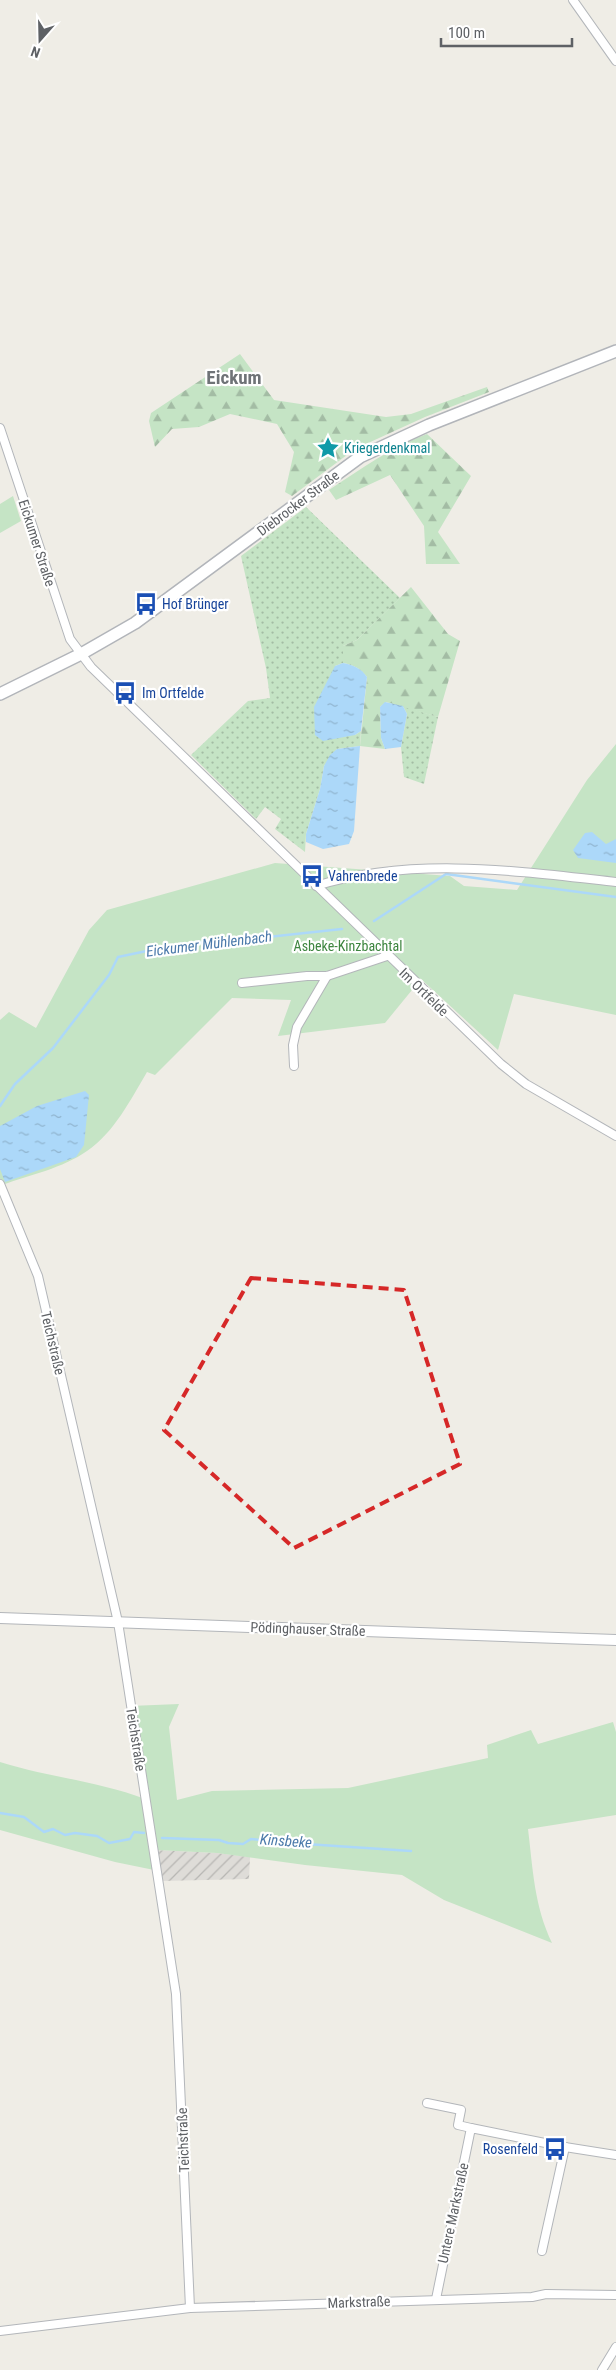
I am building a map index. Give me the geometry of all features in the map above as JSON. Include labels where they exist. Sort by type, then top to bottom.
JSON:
[{"type":"main road","name":"Diebrocker Straße","points":[[0,694],[115,636],[154,610],[360,457],[437,422],[616,351]]},
{"type":"street","points":[[573,0],[616,61]]},
{"type":"street","name":"Eickumer Straße","points":[[0,428],[70,639],[81,654]]},
{"type":"street","name":"Im Ortfelde","points":[[81,654],[91,667],[387,956],[512,1074],[547,1097],[616,1136]]},
{"type":"street","points":[[316,886],[384,870],[423,868],[538,873],[616,882]]},
{"type":"street","points":[[242,983],[327,976],[387,956]]},
{"type":"street","points":[[294,1066],[293,1045],[297,1027],[327,976]]},
{"type":"street","name":"Teichstraße","points":[[0,1184],[38,1276],[118,1622],[176,1994],[190,2308]]},
{"type":"street","name":"Pödinghauser Straße","points":[[0,1618],[616,1640]]},
{"type":"street","points":[[427,2103],[461,2110],[458,2125],[565,2147],[616,2155]]},
{"type":"street","name":"Untere Markstraße","points":[[436,2299],[471,2128]]},
{"type":"street","points":[[542,2251],[565,2147]]},
{"type":"street","name":"Markstraße","points":[[0,2331],[103,2317],[190,2308],[504,2298],[546,2294],[616,2295]]},
{"type":"street","points":[[602,2370],[616,2347]]},
{"type":"highlighted area","points":[[251,1278],[404,1290],[460,1464],[294,1548],[164,1430]]},
{"type":"shaded area","points":[[156,1850],[217,1853],[250,1857],[249,1879],[161,1881]]},
{"type":"green space","points":[[240,354],[274,400],[386,417],[411,414],[487,387],[489,392],[425,417],[355,449],[292,496],[285,492],[294,452],[277,424],[230,414],[199,427],[172,429],[155,447],[149,421],[151,413]]},
{"type":"green space","points":[[427,434],[471,476],[438,532],[460,564],[426,564],[424,526],[390,475],[336,500],[329,490],[389,452]]},
{"type":"green space","points":[[13,496],[21,521],[0,533],[0,504]]},
{"type":"green space","points":[[306,507],[400,598],[357,640],[343,646],[343,663],[335,666],[355,735],[361,731],[360,746],[337,749],[324,766],[320,789],[306,834],[305,852],[275,829],[281,819],[265,807],[256,819],[191,755],[248,701],[270,698],[266,668],[241,556]]},
{"type":"green space","points":[[411,587],[448,634],[460,641],[438,717],[386,702],[380,707],[381,738],[385,749],[360,746],[367,677],[357,668],[343,663],[343,646],[357,640]]},
{"type":"green space","points":[[403,706],[438,717],[424,784],[404,777],[401,747],[407,714]]},
{"type":"green space","name":"Asbeke-Kinzbachtal","points":[[616,744],[616,1015],[514,994],[498,1050],[421,979],[385,1023],[278,1036],[291,1000],[232,998],[155,1075],[147,1072],[121,1115],[97,1144],[68,1162],[2,1185],[0,1181],[0,1020],[9,1012],[36,1028],[89,930],[107,910],[275,863],[450,876],[464,886],[517,890],[587,780]]},
{"type":"green space","points":[[179,1704],[169,1727],[177,1800],[212,1791],[348,1788],[488,1758],[487,1745],[531,1730],[538,1744],[613,1722],[616,1732],[616,1815],[528,1829],[538,1901],[541,1915],[552,1943],[444,1900],[402,1875],[305,1865],[217,1853],[156,1850],[159,1871],[115,1862],[0,1830],[0,1762],[109,1788],[145,1799],[130,1706]]},
{"type":"water","points":[[343,663],[356,667],[367,677],[361,731],[355,735],[323,741],[315,735],[314,707],[335,666]]},
{"type":"water","points":[[385,702],[403,706],[407,714],[401,747],[385,749],[381,738],[380,707]]},
{"type":"water","points":[[360,746],[354,831],[349,844],[323,849],[306,842],[306,834],[320,789],[324,766],[330,755],[337,749]]},
{"type":"water","points":[[592,832],[606,844],[616,839],[616,863],[578,858],[573,850],[585,833]]},
{"type":"water","points":[[85,1091],[89,1095],[84,1145],[76,1157],[5,1182],[0,1169],[0,1126],[37,1106]]},
{"type":"waterway","name":"Eickumer Mühlenbach","points":[[374,921],[446,874],[616,897]]},
{"type":"waterway","name":"Eickumer Mühlenbach","points":[[0,1106],[15,1084],[53,1048],[109,975],[118,957],[180,944],[240,940],[342,929]]},
{"type":"waterway","name":"Kinsbeke","points":[[0,1813],[24,1817],[44,1832],[53,1829],[65,1835],[75,1833],[97,1836],[109,1843],[130,1839],[134,1832],[144,1833]]},
{"type":"waterway","name":"Kinsbeke","points":[[162,1838],[219,1840],[243,1844],[251,1839],[411,1851]]},
{"type":"place","name":"Kriegerdenkmal","points":[[328,448]]},
{"type":"place","name":"Hof Brünger","points":[[146,604]]},
{"type":"place","name":"Im Ortfelde","points":[[125,693]]},
{"type":"place","name":"Vahrenbrede","points":[[312,876]]},
{"type":"place","name":"Rosenfeld","points":[[555,2149]]},
{"type":"district","name":"Eickum","points":[[234,377]]}]
